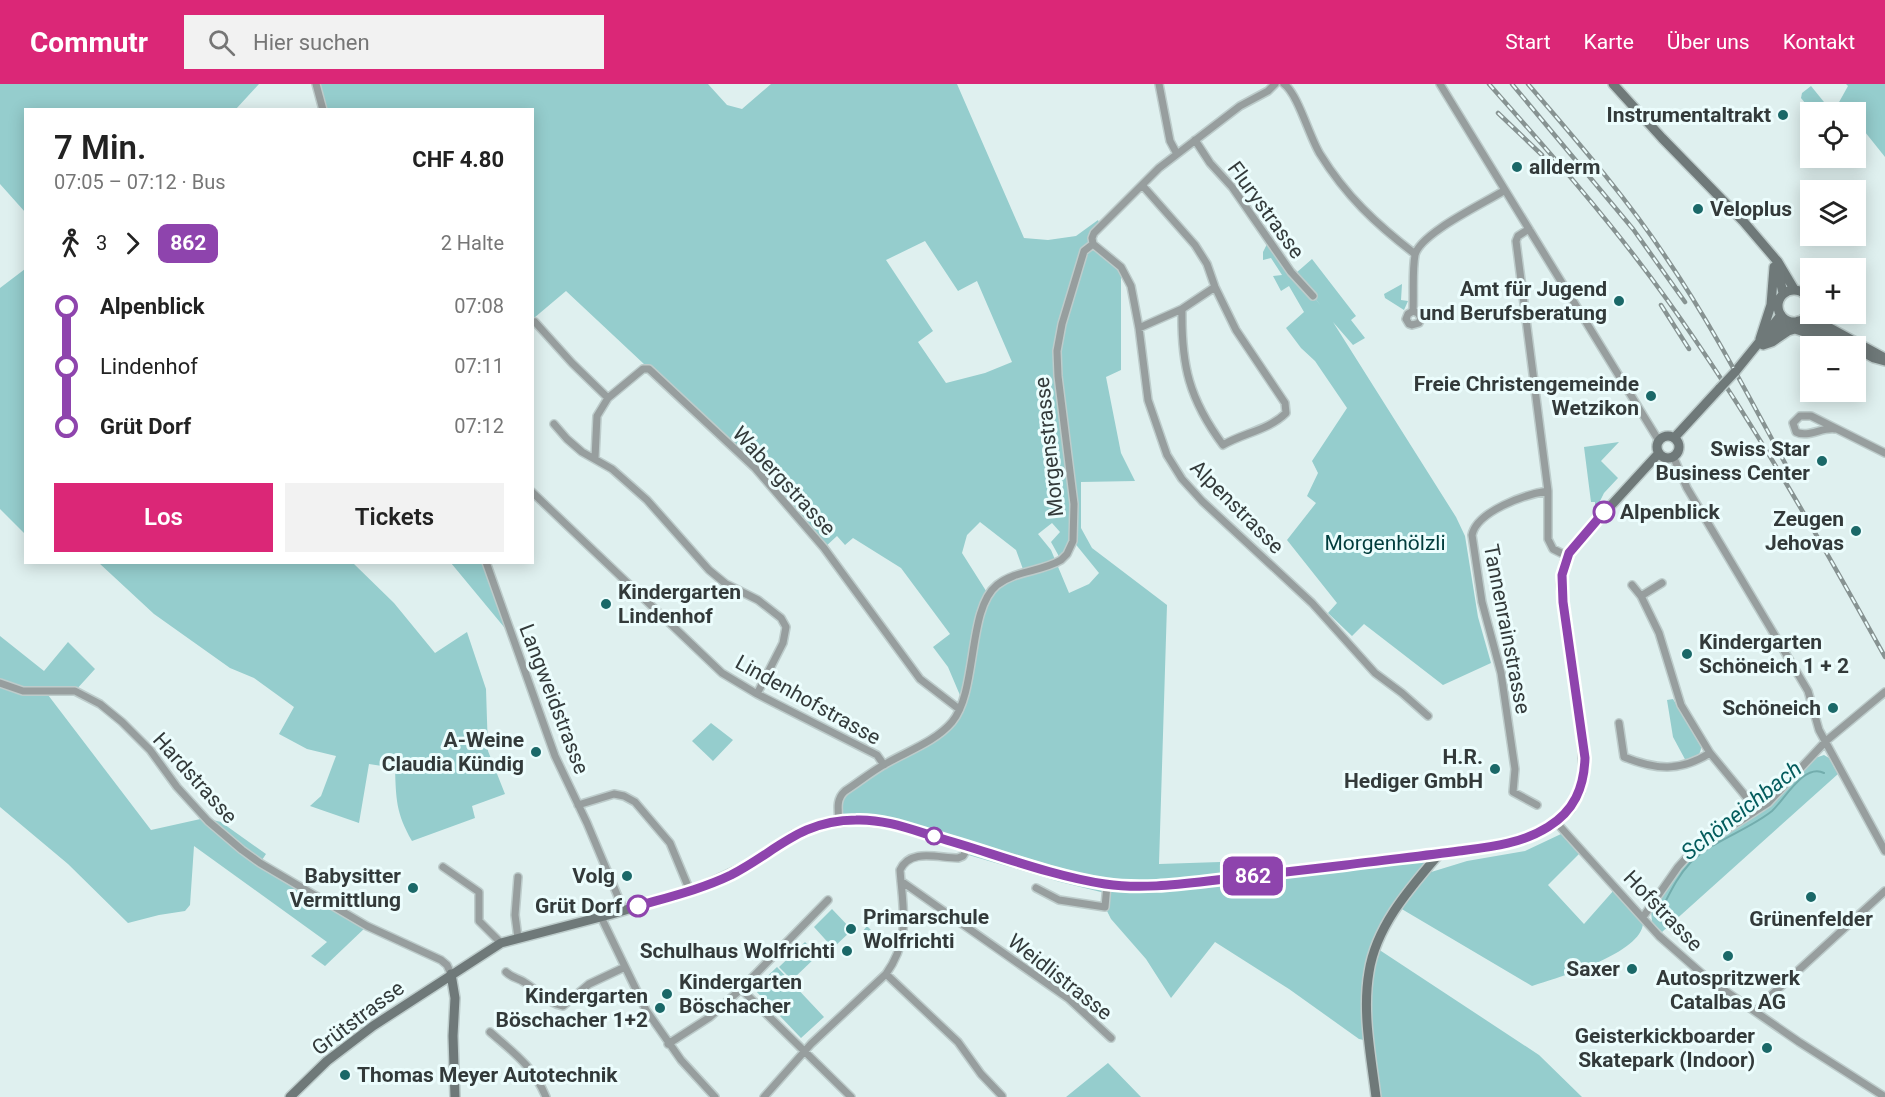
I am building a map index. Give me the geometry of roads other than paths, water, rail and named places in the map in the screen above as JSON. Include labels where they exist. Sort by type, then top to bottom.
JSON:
[{"type":"main road","points":[[1613,84],[1743,221],[1778,262],[1794,289]]},
{"type":"main road","points":[[1621,84],[1720,189],[1734,205],[1743,221]]},
{"type":"main road","points":[[1768,253],[1780,280],[1783,293],[1778,306],[1784,318]]},
{"type":"main road","points":[[1762,342],[1771,305],[1774,267]]},
{"type":"main road","points":[[1783,293],[1794,289],[1800,290]]},
{"type":"main road","points":[[1674,438],[1784,318]]},
{"type":"main road","points":[[1784,318],[1798,321],[1832,336]]},
{"type":"main road","points":[[1822,324],[1885,359]]},
{"type":"main road","points":[[1762,342],[1772,342],[1794,329],[1818,336]]},
{"type":"main road","points":[[1866,354],[1874,358],[1885,359]]},
{"type":"main road","points":[[1666,436],[1674,438],[1678,447],[1673,456],[1664,457],[1659,453],[1657,447],[1659,441],[1666,436]]},
{"type":"main road","points":[[1567,556],[1580,538],[1659,453]]},
{"type":"main road","name":"Grütstrasse","points":[[290,1097],[327,1061],[390,1014],[501,944],[690,891],[731,874],[802,831],[822,824],[857,820],[893,824],[1064,875],[1107,885],[1160,886],[1439,854],[1514,842],[1536,834],[1556,822],[1576,801],[1584,770],[1582,735],[1562,584],[1567,556]]},
{"type":"main road","points":[[1376,1097],[1367,1017],[1368,981],[1372,957],[1401,899],[1439,854]]},
{"type":"main road","points":[[451,974],[455,998],[453,1036],[455,1097]]},
{"type":"street","points":[[316,84],[322,108]]},
{"type":"street","points":[[1159,84],[1170,141],[1177,154]]},
{"type":"street","points":[[1284,84],[1292,93],[1319,153],[1344,189],[1380,227],[1415,254]]},
{"type":"street","points":[[1440,84],[1659,441]]},
{"type":"street","name":"Morgenstrasse","points":[[839,821],[840,796],[884,765],[930,740],[951,723],[959,709],[967,683],[982,610],[988,595],[1007,578],[1061,560],[1067,554],[1073,540],[1074,504],[1057,351],[1062,324],[1084,251],[1093,244],[1094,233],[1177,154],[1240,106],[1272,85]]},
{"type":"street","name":"Flurystrasse","points":[[1195,140],[1210,163],[1232,187],[1291,272],[1313,296]]},
{"type":"street","points":[[1142,185],[1195,245],[1207,264],[1215,287],[1236,330],[1285,403],[1286,413],[1277,422],[1222,445],[1209,426],[1188,380],[1183,359],[1182,309]]},
{"type":"street","points":[[1413,311],[1415,254],[1423,242],[1435,232],[1505,190]]},
{"type":"street","points":[[1529,229],[1518,236],[1516,247],[1548,491],[1549,542],[1553,549],[1567,556]]},
{"type":"street","name":"Alpenstrasse","points":[[1093,244],[1121,267],[1131,286],[1148,400],[1167,455],[1182,479],[1202,501],[1312,603],[1375,673],[1428,716]]},
{"type":"street","points":[[1139,328],[1182,309],[1215,287]]},
{"type":"street","points":[[535,322],[608,398]]},
{"type":"street","name":"Wabergstrasse","points":[[595,458],[597,416],[608,398],[643,369],[649,369],[755,468],[824,548],[920,679],[959,709]]},
{"type":"street","points":[[1835,429],[1827,428],[1802,435],[1796,432],[1793,423],[1798,417],[1807,416],[1835,429],[1885,453]]},
{"type":"street","points":[[554,424],[582,452],[612,469],[647,500],[709,570],[726,584],[758,600],[781,618],[786,627],[783,644],[757,694]]},
{"type":"street","points":[[1673,456],[1687,488],[1808,691],[1819,730],[1885,852]]},
{"type":"street","name":"Tannenrainstrasse","points":[[1537,805],[1513,792],[1515,769],[1501,673],[1482,602],[1472,535],[1480,521],[1504,506],[1534,493],[1548,491]]},
{"type":"street","name":"Lindenhofstrasse","points":[[534,494],[722,673],[757,694],[877,755],[884,765]]},
{"type":"street","name":"Langweidstrasse","points":[[487,564],[555,756],[624,910]]},
{"type":"street","points":[[1641,596],[1662,583]]},
{"type":"street","points":[[1632,585],[1641,596],[1660,638],[1676,696],[1710,753],[1757,810]]},
{"type":"street","name":"Hardstrasse","points":[[0,682],[23,691],[75,691],[100,704],[150,750],[177,787],[196,808],[242,850],[367,926],[441,960],[447,965],[451,974]]},
{"type":"street","points":[[1643,917],[1687,857],[1778,794],[1826,741],[1885,692]]},
{"type":"street","points":[[1619,723],[1624,757],[1644,765],[1680,766],[1696,762],[1710,753]]},
{"type":"street","points":[[578,805],[614,794],[624,795],[635,802],[670,843],[690,891]]},
{"type":"street","name":"Hofstrasse","points":[[1556,822],[1643,917],[1677,952],[1708,979],[1885,1097]]},
{"type":"street","points":[[764,1097],[811,1044],[886,974],[899,952],[903,937],[905,921],[900,870],[904,863],[918,856],[958,858],[963,856],[969,846]]},
{"type":"street","points":[[443,867],[479,892],[479,921],[501,944]]},
{"type":"street","points":[[518,877],[515,915],[518,938]]},
{"type":"street","name":"Weidlistrasse","points":[[901,881],[1069,999],[1111,1038]]},
{"type":"street","points":[[1036,888],[1059,900],[1105,907],[1107,885]]},
{"type":"street","points":[[1756,1012],[1767,999],[1885,891]]},
{"type":"street","points":[[668,1044],[710,1017],[741,989],[828,900]]},
{"type":"street","points":[[602,917],[646,1010],[668,1044],[715,1097]]},
{"type":"street","points":[[506,972],[511,977],[524,982],[542,997],[556,1005],[563,1006],[589,984],[625,967]]},
{"type":"street","points":[[886,974],[958,1042],[981,1074],[1002,1096]]},
{"type":"street","points":[[741,989],[851,1097]]},
{"type":"street","points":[[490,1032],[532,1069],[546,1097]]},
{"type":"waterway","name":"Schöneichbach","points":[[1661,910],[1681,874],[1699,855],[1772,811],[1802,777],[1817,771],[1824,773]]},
{"type":"railway","points":[[1489,84],[1604,217],[1647,272],[1698,344],[1782,476],[1885,657]]},
{"type":"railway","points":[[1512,84],[1633,229],[1685,302]]},
{"type":"railway","points":[[1528,84],[1618,191],[1667,259],[1717,339],[1792,476]]},
{"type":"railway","points":[[1498,113],[1542,155]]},
{"type":"railway","points":[[1661,305],[1689,349]]},
{"type":"place","name":"Instrumentaltrakt","points":[[1783,115]]},
{"type":"place","name":"allderm","points":[[1517,167]]},
{"type":"place","name":"Veloplus","points":[[1698,209]]},
{"type":"place","name":"Amt für Jugend und Berufsberatung","points":[[1619,301]]},
{"type":"place","name":"Freie Christengemeinde Wetzikon","points":[[1651,396]]},
{"type":"place","name":"Swiss Star Business Center","points":[[1822,461]]},
{"type":"place","name":"Alpenblick","points":[[1604,512]]},
{"type":"place","name":"Zeugen Jehovas","points":[[1856,531]]},
{"type":"place","name":"Kindergarten Lindenhof","points":[[606,604]]},
{"type":"place","name":"Kindergarten Schöneich 1 + 2","points":[[1687,654]]},
{"type":"place","name":"Schöneich","points":[[1833,708]]},
{"type":"place","name":"A-Weine Claudia Kündig","points":[[536,752]]},
{"type":"place","name":"H.R. Hediger GmbH","points":[[1495,769]]},
{"type":"place","name":"Volg","points":[[627,876]]},
{"type":"place","name":"Babysitter Vermittlung","points":[[413,888]]},
{"type":"place","name":"Grünenfelder","points":[[1811,897]]},
{"type":"place","name":"Grüt Dorf","points":[[638,906]]},
{"type":"place","name":"Primarschule Wolfrichti","points":[[851,929]]},
{"type":"place","name":"Schulhaus Wolfrichti","points":[[847,951]]},
{"type":"place","name":"Autospritzwerk Catalbas AG","points":[[1728,956]]},
{"type":"place","name":"Saxer","points":[[1632,969]]},
{"type":"place","name":"Kindergarten Böschacher","points":[[667,994]]},
{"type":"place","name":"Kindergarten Böschacher 1+2","points":[[660,1008]]},
{"type":"place","name":"Geisterkickboarder Skatepark (Indoor)","points":[[1767,1048]]},
{"type":"place","name":"Thomas Meyer Autotechnik","points":[[345,1075]]},
{"type":"park label","name":"Morgenhölzli","points":[[1385,543]]}]
